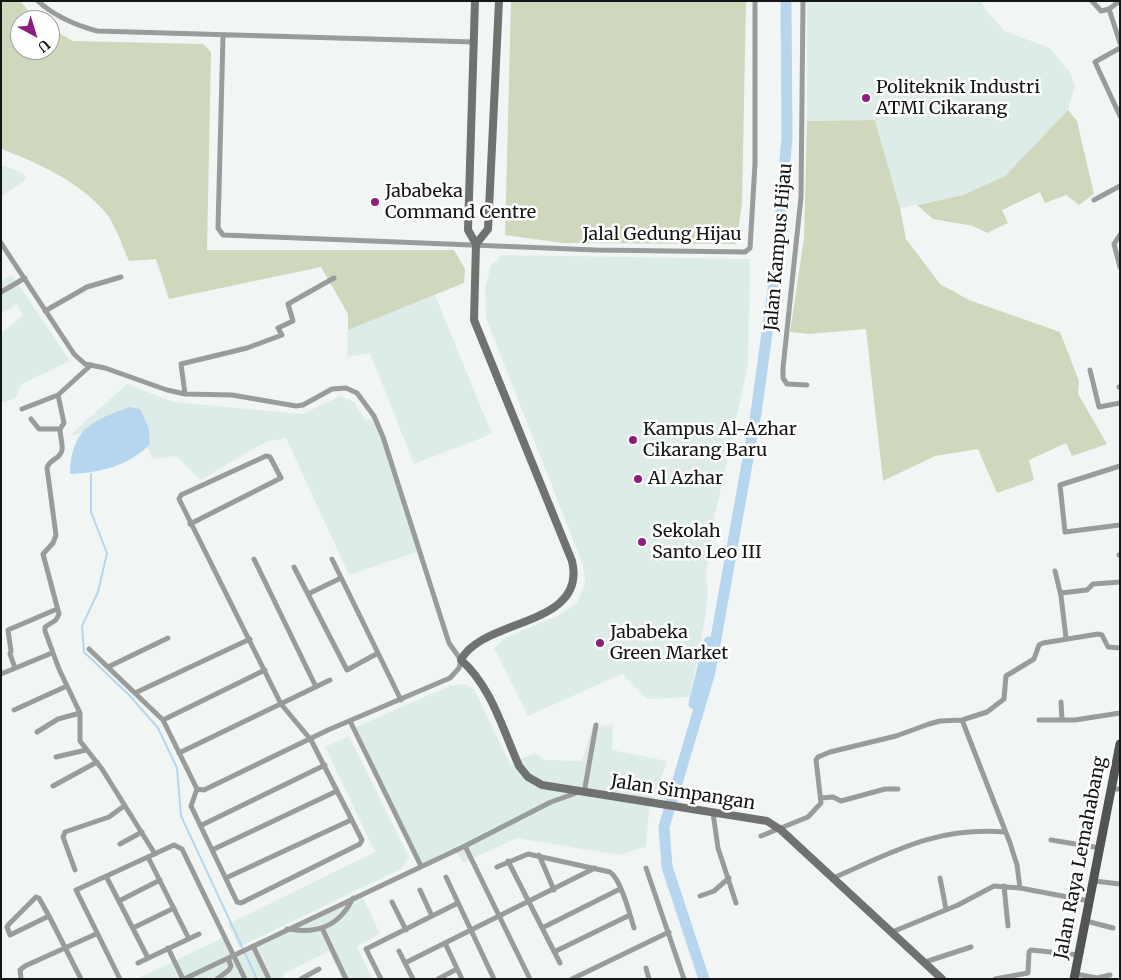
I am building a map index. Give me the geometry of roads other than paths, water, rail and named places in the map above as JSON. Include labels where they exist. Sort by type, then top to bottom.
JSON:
[{"type":"main road","name":"Jalan Raya Lemahabang","points":[[1075,976],[1100,848],[1115,789],[1120,744]]},
{"type":"street","points":[[38,1],[54,14],[69,22],[97,31],[474,42]]},
{"type":"street","points":[[197,789],[204,790],[350,721],[450,678],[459,668],[461,660],[468,651],[480,642],[539,616],[558,604],[571,586],[572,561],[476,326],[473,288],[476,244],[468,230],[475,1]]},
{"type":"street","points":[[476,244],[488,229],[497,80],[498,1]]},
{"type":"street","name":"Jalal Gedung Hijau","points":[[476,244],[596,250],[748,251],[752,221],[755,164],[755,1]]},
{"type":"street","name":"Jalan Kampus Hijau","points":[[803,1],[801,197],[784,345],[783,378],[787,384],[807,385]]},
{"type":"street","points":[[1092,1],[1101,11],[1109,9],[1120,1]]},
{"type":"street","points":[[1109,9],[1120,43]]},
{"type":"street","points":[[223,36],[218,228],[223,235],[476,244]]},
{"type":"street","points":[[1120,48],[1095,62],[1120,116]]},
{"type":"street","points":[[1094,200],[1120,186]]},
{"type":"street","points":[[1120,235],[1114,244],[1120,267]]},
{"type":"street","points":[[1,243],[77,358],[91,365],[185,394],[232,395],[296,406],[303,405],[335,388],[346,388],[356,393],[378,424],[448,643],[461,660]]},
{"type":"street","points":[[45,311],[87,287],[121,277]]},
{"type":"street","points":[[1,292],[25,278]]},
{"type":"street","points":[[185,394],[181,364],[247,348],[282,335],[278,328],[292,321],[288,304],[334,278]]},
{"type":"street","points":[[22,409],[58,395],[91,365]]},
{"type":"street","points":[[1090,370],[1099,407],[1120,403]]},
{"type":"street","points":[[58,395],[64,423],[60,430],[62,451],[61,455],[50,461],[46,468],[56,535],[53,542],[42,554],[58,619],[44,630],[52,653],[80,713],[79,736],[86,750],[97,762],[155,854]]},
{"type":"street","points":[[31,419],[39,429],[60,430]]},
{"type":"street","points":[[89,649],[163,720],[197,789],[191,806],[202,825],[235,900],[241,903],[360,844],[362,840],[325,765],[311,740],[281,704],[250,639],[190,524],[179,499],[181,495],[266,456],[270,456],[281,478],[190,524]]},
{"type":"street","points":[[1120,466],[1060,485],[1065,532],[1120,525]]},
{"type":"street","points":[[254,559],[316,687]]},
{"type":"street","points":[[332,560],[401,700]]},
{"type":"street","points":[[294,566],[347,670],[378,654]]},
{"type":"street","points":[[1056,571],[1061,593],[1066,638]]},
{"type":"street","points":[[308,594],[341,578]]},
{"type":"street","points":[[1061,593],[1087,590],[1093,584],[1120,582]]},
{"type":"street","points":[[15,668],[10,654],[8,630],[57,609]]},
{"type":"street","points":[[761,836],[781,830],[792,822],[812,815],[821,803],[816,760],[818,757],[830,752],[896,736],[940,720],[962,720],[987,712],[1004,699],[1006,676],[1034,659],[1039,645],[1066,638],[1098,634],[1102,635],[1108,647],[1120,648]]},
{"type":"street","points":[[108,667],[168,638]]},
{"type":"street","points":[[135,693],[250,639]]},
{"type":"street","points":[[1,674],[52,653]]},
{"type":"street","name":"Jalan Simpangan","points":[[461,660],[470,668],[480,683],[519,766],[528,777],[542,785],[691,811],[759,819],[781,830],[942,979]]},
{"type":"street","points":[[163,720],[265,670]]},
{"type":"street","points":[[179,753],[330,680]]},
{"type":"street","points":[[14,710],[67,686]]},
{"type":"street","points":[[1061,702],[1062,720]]},
{"type":"street","points":[[38,732],[58,719],[80,713]]},
{"type":"street","points":[[1039,720],[1062,720],[1120,713]]},
{"type":"street","points":[[962,720],[1017,865],[1020,888]]},
{"type":"street","points":[[350,721],[421,866]]},
{"type":"street","points":[[168,948],[183,979],[465,846],[551,802],[582,792],[596,725]]},
{"type":"street","points":[[56,757],[86,750]]},
{"type":"street","points":[[53,786],[97,762]]},
{"type":"street","points":[[202,825],[325,765]]},
{"type":"street","points":[[821,798],[833,797],[841,801],[885,789],[898,789]]},
{"type":"street","points":[[212,850],[337,791]]},
{"type":"street","points":[[74,870],[63,837],[65,832],[109,817],[124,806]]},
{"type":"street","points":[[713,813],[718,848],[736,903]]},
{"type":"street","points":[[226,878],[351,820]]},
{"type":"street","points":[[833,878],[909,844],[937,835],[972,831],[1005,832]]},
{"type":"street","points":[[120,844],[142,832]]},
{"type":"street","points":[[1051,840],[1100,848]]},
{"type":"street","points":[[120,979],[96,934],[76,890],[174,845],[182,849],[237,953],[245,979]]},
{"type":"street","points":[[465,846],[530,979]]},
{"type":"street","points":[[497,867],[523,855],[539,855],[612,873],[634,928]]},
{"type":"street","points":[[539,855],[554,890]]},
{"type":"street","points":[[148,856],[188,939]]},
{"type":"street","points":[[508,861],[560,963]]},
{"type":"street","points":[[405,962],[554,890],[595,868]]},
{"type":"street","points":[[646,868],[684,979]]},
{"type":"street","points":[[106,876],[148,958]]},
{"type":"street","points":[[446,876],[494,979]]},
{"type":"street","points":[[700,896],[714,891],[729,878]]},
{"type":"street","points":[[940,878],[946,909]]},
{"type":"street","points":[[119,901],[160,880]]},
{"type":"street","points":[[1094,881],[1120,884]]},
{"type":"street","points":[[1004,886],[1008,926]]},
{"type":"street","points":[[892,932],[946,909],[990,887],[1020,888],[1089,901]]},
{"type":"street","points":[[542,928],[620,889]]},
{"type":"street","points":[[420,890],[432,916]]},
{"type":"street","points":[[48,916],[11,935],[8,934],[9,924],[37,896],[66,948],[81,979]]},
{"type":"street","points":[[286,929],[306,932],[322,928],[348,908],[353,898]]},
{"type":"street","points":[[392,902],[406,930]]},
{"type":"street","points":[[380,979],[366,949],[458,903]]},
{"type":"street","points":[[133,928],[174,908]]},
{"type":"street","points":[[554,952],[630,915]]},
{"type":"street","points":[[1086,921],[1113,928]]},
{"type":"street","points":[[322,928],[346,979]]},
{"type":"street","points":[[572,979],[669,932]]},
{"type":"street","points":[[21,979],[20,973],[22,968],[96,934]]},
{"type":"street","points":[[138,963],[199,934]]},
{"type":"street","points":[[445,943],[462,978]]},
{"type":"street","points":[[253,946],[269,979]]},
{"type":"street","points":[[925,962],[971,947]]},
{"type":"street","points":[[995,979],[1028,972],[1029,952],[1031,950],[1079,955]]},
{"type":"street","points":[[399,951],[413,979]]},
{"type":"street","points":[[217,979],[229,970],[231,966],[228,958]]},
{"type":"street","points":[[646,968],[649,979]]},
{"type":"street","points":[[304,978],[319,969]]},
{"type":"street","points":[[438,979],[458,969]]},
{"type":"street","points":[[1075,976],[1097,978],[1110,975]]},
{"type":"water","points":[[130,407],[140,409],[149,429],[150,444],[133,458],[113,467],[92,472],[70,474],[74,447],[86,429],[104,417]]},
{"type":"waterway","points":[[704,979],[667,867],[664,827],[710,672],[756,413],[776,268],[787,137],[786,1]]},
{"type":"waterway","points":[[91,474],[91,512],[107,553],[98,592],[82,626],[84,652],[129,695],[158,728],[177,768],[181,816],[257,979]]},
{"type":"waterway","points":[[694,704],[709,642]]},
{"type":"place","name":"Politeknik Industri ATMI Cikarang","points":[[866,98]]},
{"type":"place","name":"Jababeka Command Centre","points":[[375,202]]},
{"type":"place","name":"Kampus Al-Azhar Cikarang Baru","points":[[633,440]]},
{"type":"place","name":"Al Azhar","points":[[638,479]]},
{"type":"place","name":"Sekolah Santo Leo III","points":[[642,542]]},
{"type":"place","name":"Jababeka Green Market","points":[[600,643]]}]
